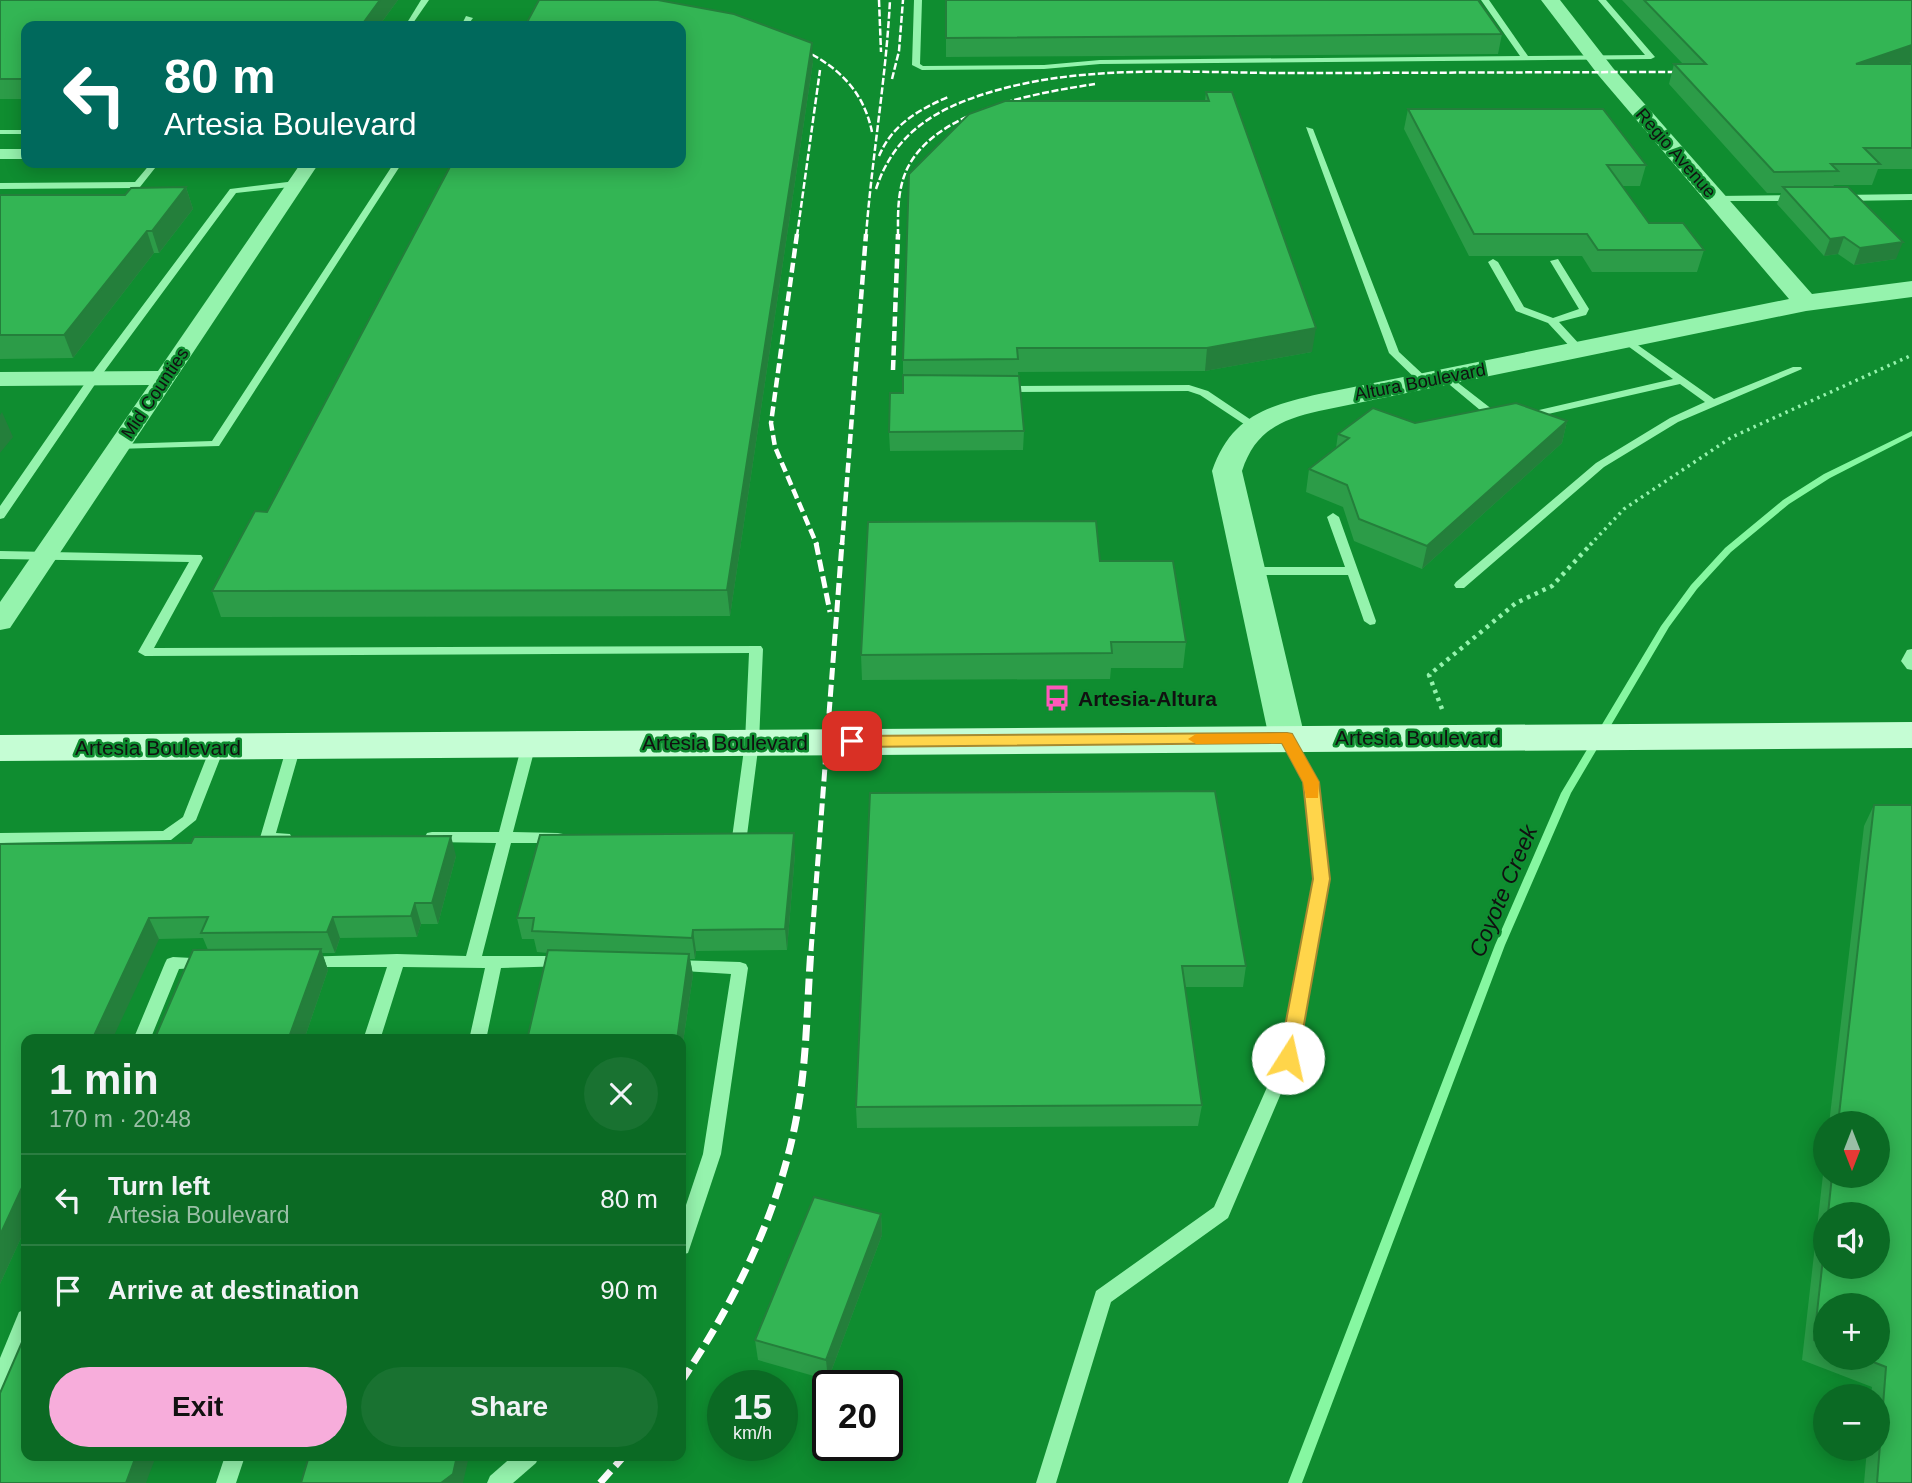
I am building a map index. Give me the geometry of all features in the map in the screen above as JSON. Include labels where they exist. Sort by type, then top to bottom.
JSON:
[{"type":"main road","name":"Artesia Boulevard","points":[[0,748],[1912,735]]},
{"type":"street","name":"Regio Avenue","points":[[1550,0],[1595,57],[1806,303]]},
{"type":"street","points":[[0,154],[21,154]]},
{"type":"street","name":"Mid Counties","points":[[0,622],[307,168]]},
{"type":"street","name":"Altura Boulevard","points":[[1287,738],[1227,471],[1234,446],[1254,426],[1304,406],[1806,303],[1912,289]]},
{"type":"street","points":[[0,379],[165,378]]},
{"type":"lane","points":[[411,21],[425,0]]},
{"type":"lane","points":[[918,0],[916,65],[922,68],[1044,67],[1100,62],[1651,57],[1602,0]]},
{"type":"lane","points":[[1485,0],[1526,59]]},
{"type":"lane","points":[[1310,129],[1394,353],[1490,412],[1521,417],[1682,380]]},
{"type":"lane","points":[[0,131],[21,132]]},
{"type":"lane","points":[[0,186],[137,185],[151,168]]},
{"type":"lane","points":[[119,447],[215,444],[395,168]]},
{"type":"lane","points":[[0,514],[94,378],[233,191],[296,184]]},
{"type":"lane","points":[[1833,198],[1912,197]]},
{"type":"lane","points":[[1716,199],[1807,198]]},
{"type":"lane","points":[[1493,261],[1520,309],[1552,321],[1578,349]]},
{"type":"lane","points":[[1552,321],[1582,313],[1584,309],[1555,261]]},
{"type":"lane","points":[[1626,339],[1713,402]]},
{"type":"lane","points":[[1460,585],[1600,465],[1674,420],[1797,369]]},
{"type":"lane","points":[[987,389],[1189,388],[1204,393],[1254,426]]},
{"type":"lane","points":[[1333,517],[1370,621]]},
{"type":"lane","points":[[0,555],[197,558],[145,652],[756,649],[752,742],[739,843],[712,842]]},
{"type":"lane","points":[[1250,571],[1353,571]]},
{"type":"lane","points":[[1912,653],[1908,660],[1912,666]]},
{"type":"lane","points":[[1046,1483],[1103,1297],[1221,1212],[1288,1058],[1322,879],[1311,782],[1287,738]]},
{"type":"lane","points":[[473,960],[529,744]]},
{"type":"lane","points":[[0,838],[166,836],[189,820],[218,746]]},
{"type":"lane","points":[[294,746],[267,838],[307,838]]},
{"type":"lane","points":[[414,837],[575,839]]},
{"type":"lane","points":[[373,1034],[397,960]]},
{"type":"lane","points":[[478,1034],[495,960]]},
{"type":"lane","points":[[285,961],[495,960],[576,963]]},
{"type":"lane","points":[[143,1034],[173,963],[229,962]]},
{"type":"lane","points":[[658,965],[740,968],[712,1154],[686,1232]]},
{"type":"lane","points":[[0,1382],[21,1330]]},
{"type":"lane","points":[[226,1483],[233,1461]]},
{"type":"lane","points":[[497,1483],[523,1461]]},
{"type":"path","points":[[1459,737],[1429,674],[1516,603],[1552,586],[1624,509],[1732,437],[1912,355]]},
{"type":"building","points":[[0,0],[380,0],[365,21],[21,21],[21,79],[0,79]]},
{"type":"building","points":[[539,0],[658,0],[734,14],[812,43],[727,590],[212,591],[255,511],[267,512],[449,168],[686,168],[686,21],[528,21]]},
{"type":"building","points":[[946,0],[1478,0],[1502,34],[946,38]]},
{"type":"building","points":[[1644,0],[1912,0],[1912,45],[1856,64],[1912,64],[1912,148],[1864,148],[1880,164],[1831,164],[1838,171],[1774,172],[1674,64],[1706,64]]},
{"type":"building","points":[[1206,92],[1232,92],[1316,328],[1207,348],[1017,348],[1018,359],[903,360],[909,174],[969,114],[1005,101],[1209,101]]},
{"type":"building","points":[[1408,109],[1603,109],[1646,165],[1607,165],[1649,223],[1683,223],[1704,250],[1598,250],[1587,234],[1474,234]]},
{"type":"building","points":[[186,187],[152,231],[147,231],[64,335],[0,335],[0,195],[125,195],[131,188]]},
{"type":"building","points":[[1783,187],[1848,187],[1903,242],[1860,248],[1844,237],[1830,239]]},
{"type":"building","points":[[903,375],[1019,376],[1024,431],[889,432],[890,393],[903,393]]},
{"type":"building","points":[[1516,403],[1567,421],[1427,546],[1359,519],[1347,485],[1309,469],[1349,438],[1338,434],[1373,408],[1415,423]]},
{"type":"building","points":[[1096,521],[1100,561],[1173,561],[1186,642],[1111,642],[1112,653],[861,655],[868,522]]},
{"type":"building","points":[[1215,791],[1246,966],[1182,966],[1202,1105],[856,1107],[870,793]]},
{"type":"building","points":[[1874,805],[1912,805],[1912,1483],[1877,1483],[1879,1461],[1890,1461],[1890,1384],[1885,1384],[1886,1370],[1890,1370],[1890,1293],[1819,1293],[1821,1279],[1890,1279],[1890,1202],[1829,1202],[1831,1188],[1890,1188],[1890,1111],[1839,1111]]},
{"type":"building","points":[[794,833],[785,929],[693,930],[692,938],[532,931],[534,918],[517,918],[540,835]]},
{"type":"building","points":[[451,836],[432,903],[415,903],[411,916],[333,917],[327,932],[201,933],[208,917],[149,918],[95,1034],[21,1034],[21,1190],[0,1235],[0,844],[191,843],[194,837]]},
{"type":"building","points":[[321,949],[290,1034],[157,1034],[193,950]]},
{"type":"building","points":[[548,950],[689,954],[678,1034],[528,1034]]},
{"type":"building","points":[[814,1197],[881,1214],[826,1360],[755,1340]]},
{"type":"building","points":[[21,1345],[21,1461],[134,1461],[126,1483],[0,1483],[0,1393]]},
{"type":"building","points":[[308,1461],[456,1461],[453,1474],[441,1483],[301,1483]]},
{"type":"waterway","name":"Coyote Creek","points":[[1295,1483],[1500,945],[1566,793],[1665,626],[1694,587],[1728,550],[1786,502],[1827,476],[1912,433]]},
{"type":"railway","points":[[879,0],[881,52]]},
{"type":"railway","points":[[866,236],[890,0]]},
{"type":"railway","points":[[892,79],[899,51],[903,0]]},
{"type":"railway","points":[[795,46],[823,61],[845,79],[862,103],[872,132]]},
{"type":"railway","points":[[797,236],[820,70]]},
{"type":"railway","points":[[876,189],[890,158],[922,124],[967,100],[1005,88],[1045,80],[1125,72],[1691,72]]},
{"type":"railway","points":[[898,236],[899,201],[904,175],[922,147],[942,131],[991,107],[1095,84]]},
{"type":"railway","points":[[879,156],[884,145],[907,120],[948,97]]},
{"type":"railway","points":[[797,234],[771,423],[775,447],[817,545]]},
{"type":"railway","points":[[842,545],[866,234]]},
{"type":"railway","points":[[893,370],[898,234]]},
{"type":"railway","points":[[816,543],[830,612]]},
{"type":"railway","points":[[811,951],[842,543]]},
{"type":"railway","points":[[686,1374],[738,1285],[768,1217],[780,1182],[801,1089],[811,949]]},
{"type":"railway","points":[[600,1483],[620,1461]]},
{"type":"slow traffic","points":[[1196,739],[1287,738],[1311,782],[1312,794]]},
{"type":"place","name":"Artesia-Altura","points":[[1057,698]]},
{"type":"route","points":[[852,741],[1287,738],[1311,782],[1322,879],[1288,1058]]}]
